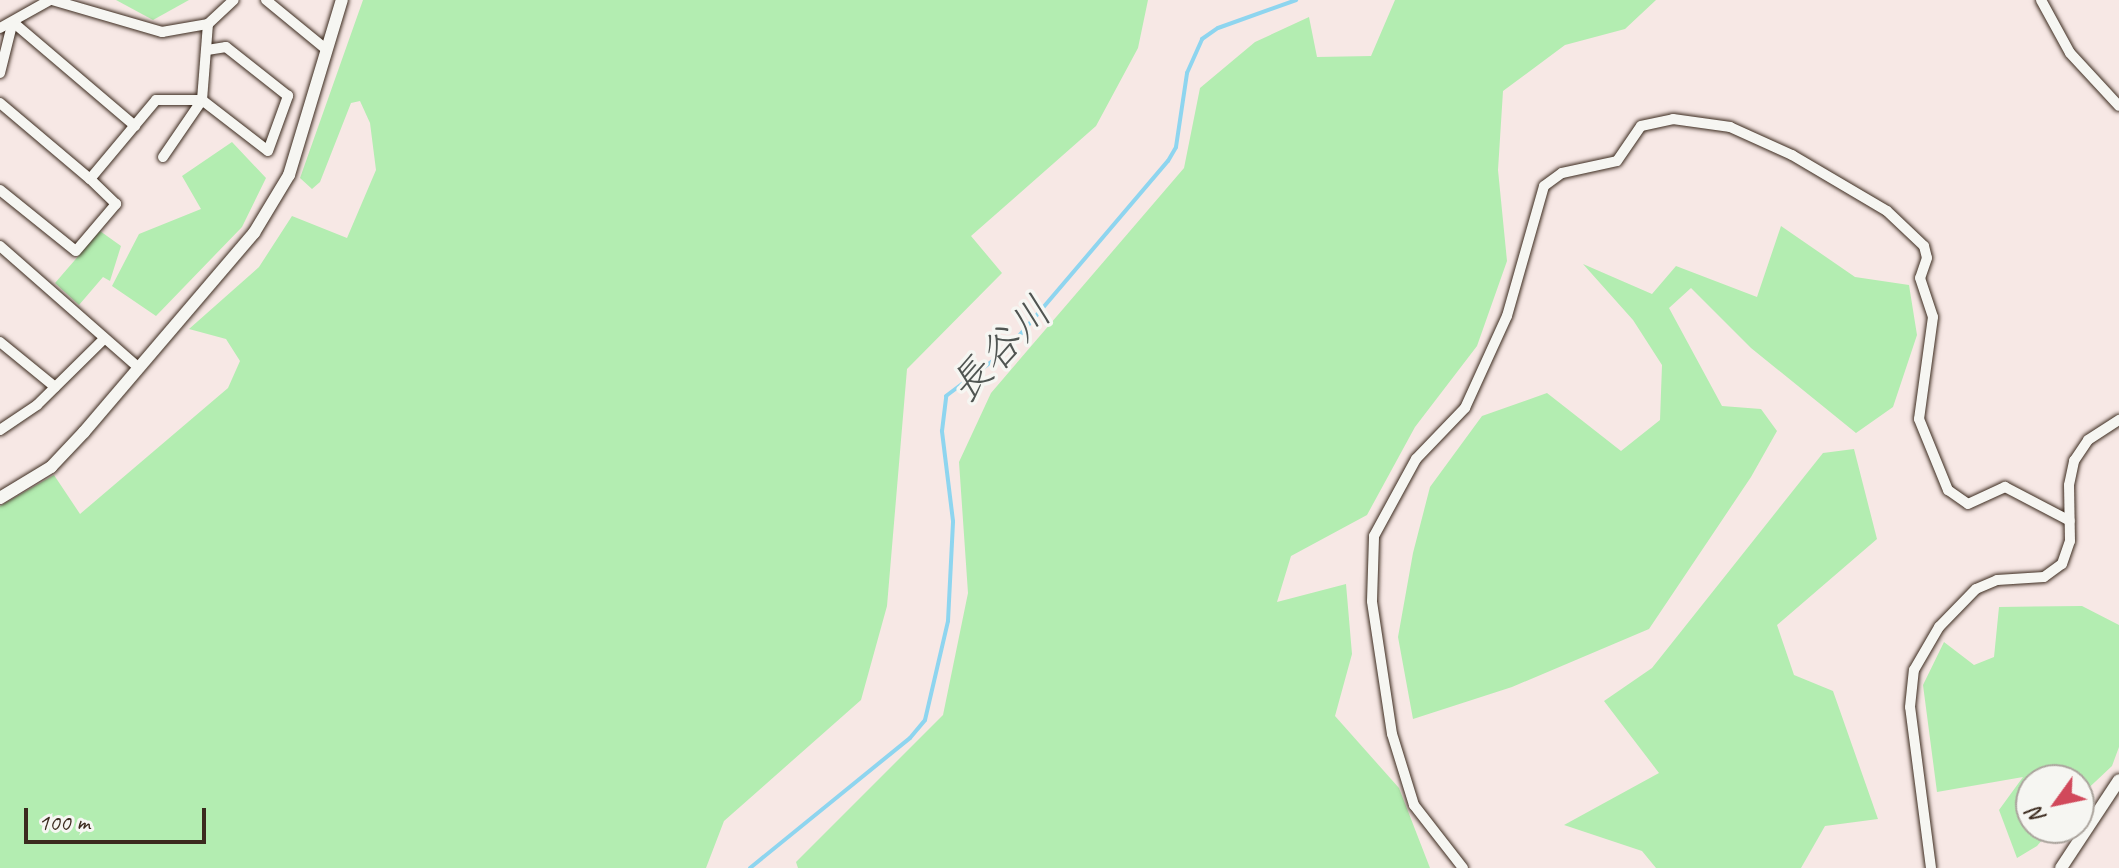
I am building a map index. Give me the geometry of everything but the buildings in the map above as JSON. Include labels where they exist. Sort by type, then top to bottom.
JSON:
[{"type":"street","points":[[0,28],[13,24],[51,0],[162,32],[208,24],[234,0]]},
{"type":"street","points":[[266,0],[327,50]]},
{"type":"street","points":[[0,498],[51,467],[139,368],[273,205],[312,110],[342,0]]},
{"type":"street","points":[[2041,0],[2070,53],[2119,106]]},
{"type":"street","points":[[0,73],[13,24]]},
{"type":"street","points":[[13,24],[135,126]]},
{"type":"street","points":[[163,157],[202,100],[208,24]]},
{"type":"street","points":[[90,179],[156,100],[202,100],[268,151],[288,96],[226,47],[207,50]]},
{"type":"street","points":[[0,103],[116,204],[76,251],[0,190]]},
{"type":"street","points":[[1463,868],[1414,805],[1392,734],[1372,601],[1374,536],[1416,459],[1465,408],[1507,316],[1544,186],[1562,173],[1617,161],[1641,126],[1673,119],[1730,127],[1792,155],[1887,211],[1924,246],[1927,258],[1920,278],[1933,317],[1919,419],[1948,490],[1968,504],[2005,487],[2070,521]]},
{"type":"street","points":[[2,251],[139,368]]},
{"type":"street","points":[[0,430],[55,387],[104,339]]},
{"type":"street","points":[[0,342],[55,387]]},
{"type":"street","points":[[1931,868],[1910,707],[1914,670],[1939,627],[1976,589],[1997,580],[2035,579],[2054,572],[2067,555],[2074,461],[2088,440],[2119,420]]},
{"type":"street","points":[[2061,868],[2119,780]]},
{"type":"green space","points":[[116,0],[189,0],[153,20]]},
{"type":"green space","points":[[363,0],[1148,0],[1138,48],[1096,126],[971,236],[1002,273],[907,369],[887,606],[861,700],[724,821],[706,868],[0,868],[0,506],[54,475],[80,514],[228,388],[240,361],[226,339],[189,329],[259,267],[292,216],[347,238],[376,170],[370,123],[360,101],[351,103],[320,182],[312,189],[300,178]]},
{"type":"green space","points":[[1395,0],[1656,0],[1625,29],[1565,45],[1503,91],[1498,170],[1507,261],[1477,346],[1415,427],[1367,515],[1291,556],[1277,602],[1346,584],[1352,654],[1335,716],[1399,788],[1430,868],[798,868],[796,862],[943,715],[968,593],[959,462],[991,393],[1184,168],[1200,88],[1255,42],[1309,17],[1317,57],[1371,56]]},
{"type":"green space","points":[[232,142],[266,178],[242,227],[156,316],[112,286],[139,234],[201,209],[182,176]]},
{"type":"green space","points":[[1781,226],[1855,277],[1909,285],[1917,335],[1893,407],[1856,433],[1751,348],[1691,288],[1669,308],[1722,406],[1761,409],[1777,431],[1751,477],[1649,629],[1512,687],[1413,719],[1398,637],[1413,553],[1430,487],[1482,416],[1547,393],[1621,451],[1660,420],[1662,365],[1633,320],[1583,264],[1652,294],[1676,266],[1757,297]]},
{"type":"green space","points":[[100,231],[121,246],[110,281],[103,277],[79,305],[55,283]]},
{"type":"green space","points":[[1854,449],[1877,539],[1777,625],[1794,675],[1833,691],[1878,819],[1825,826],[1801,868],[1656,868],[1642,851],[1564,825],[1659,773],[1604,701],[1652,668],[1823,453]]},
{"type":"green space","points":[[2082,606],[2119,625],[2119,747],[2112,766],[2095,782],[2095,764],[2015,764],[2015,778],[1937,792],[1923,685],[1944,642],[1974,665],[1994,657],[1999,607]]},
{"type":"green space","points":[[2015,788],[2015,844],[2039,844],[2037,846],[2017,858],[1999,810]]},
{"type":"waterway","name":"長谷川","points":[[750,868],[910,738],[925,720],[948,621],[953,521],[942,431],[946,396],[1007,350],[1168,161],[1176,147],[1187,73],[1202,39],[1218,28],[1296,0]]}]
